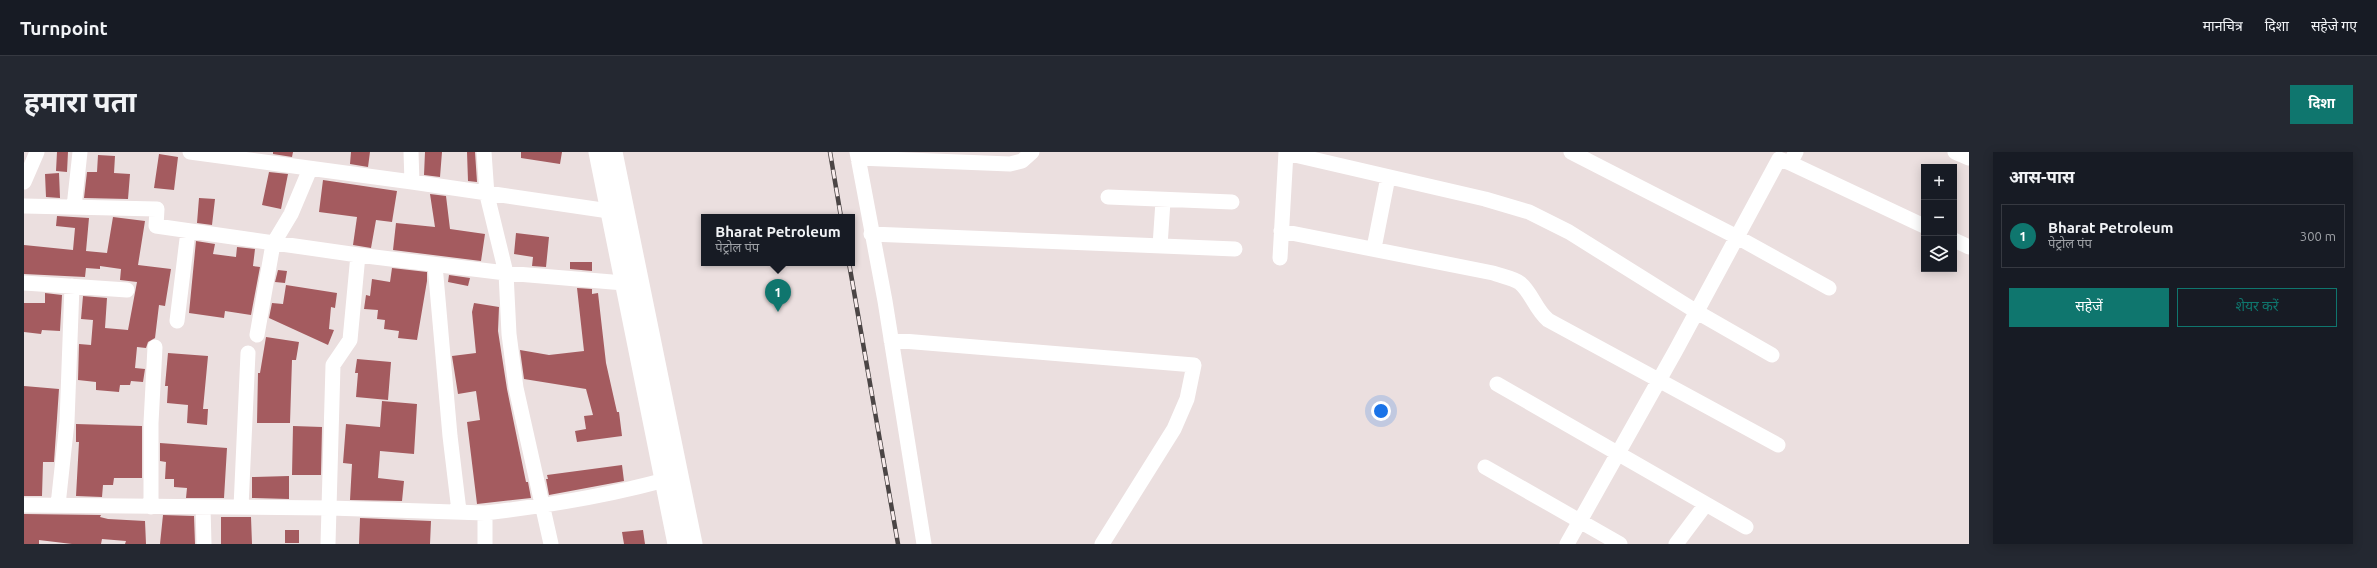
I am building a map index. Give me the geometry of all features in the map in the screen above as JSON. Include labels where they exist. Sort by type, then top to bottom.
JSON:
[{"type":"main road","points":[[598,152],[677,544]]},
{"type":"main road","points":[[613,152],[693,544]]},
{"type":"street","points":[[24,182],[37,152]]},
{"type":"street","points":[[74,207],[80,152]]},
{"type":"street","points":[[190,152],[412,182],[487,195],[609,212]]},
{"type":"street","points":[[411,152],[412,182]]},
{"type":"street","points":[[484,152],[487,195],[506,273],[509,334],[516,388],[551,544]]},
{"type":"street","points":[[924,544],[891,340],[858,155],[1010,164],[1022,161],[1032,152]]},
{"type":"street","points":[[1571,152],[1737,236],[1829,288]]},
{"type":"street","points":[[1955,152],[1969,158]]},
{"type":"street","points":[[1280,258],[1286,153],[1485,198],[1529,212],[1569,232],[1697,312],[1772,355]]},
{"type":"street","points":[[1567,544],[1697,312],[1779,159],[1794,155],[1921,224]]},
{"type":"street","points":[[257,334],[273,244],[291,214],[310,169]]},
{"type":"street","points":[[1374,248],[1388,177]]},
{"type":"street","points":[[1108,197],[1163,201],[1232,202]]},
{"type":"street","points":[[1160,246],[1163,201]]},
{"type":"street","points":[[24,206],[157,209],[156,226],[273,244],[435,265],[506,273],[624,283]]},
{"type":"street","points":[[177,321],[188,231]]},
{"type":"street","points":[[1282,231],[1374,248],[1493,273],[1519,283],[1539,313],[1548,320],[1660,379],[1778,445]]},
{"type":"street","points":[[871,234],[1236,249]]},
{"type":"street","points":[[1957,241],[1969,247]]},
{"type":"street","points":[[328,544],[333,365],[350,340],[358,255]]},
{"type":"street","points":[[435,265],[458,511]]},
{"type":"street","points":[[24,282],[127,290]]},
{"type":"street","points":[[58,505],[67,422],[72,286]]},
{"type":"street","points":[[891,340],[1194,365],[1187,399],[1174,429],[1102,544]]},
{"type":"street","points":[[152,507],[151,423],[155,347]]},
{"type":"street","points":[[241,507],[248,353]]},
{"type":"street","points":[[1497,384],[1746,526]]},
{"type":"street","points":[[1485,467],[1580,523],[1620,544]]},
{"type":"street","points":[[24,505],[330,508],[485,513],[543,506],[627,490],[665,480]]},
{"type":"street","points":[[1676,544],[1706,504]]},
{"type":"street","points":[[203,507],[204,544]]},
{"type":"street","points":[[485,513],[485,544]]},
{"type":"building","points":[[57,152],[68,152],[67,172],[56,171]]},
{"type":"building","points":[[273,152],[293,152],[292,157],[273,154]]},
{"type":"building","points":[[351,152],[370,152],[368,167],[350,164]]},
{"type":"building","points":[[425,152],[442,152],[440,177],[424,175]]},
{"type":"building","points":[[467,152],[475,152],[477,182],[468,181]]},
{"type":"building","points":[[521,152],[562,152],[560,164],[521,158]]},
{"type":"building","points":[[159,154],[178,157],[174,190],[154,188]]},
{"type":"building","points":[[98,155],[115,156],[114,173],[130,174],[128,199],[84,198],[87,172],[97,172]]},
{"type":"building","points":[[269,172],[288,174],[281,209],[262,205]]},
{"type":"building","points":[[59,173],[60,198],[46,197],[45,174]]},
{"type":"building","points":[[323,180],[397,191],[392,222],[376,220],[371,248],[353,245],[357,217],[319,212]]},
{"type":"building","points":[[430,194],[446,196],[450,229],[485,234],[481,261],[393,250],[396,223],[435,227]]},
{"type":"building","points":[[199,198],[215,199],[212,225],[197,223]]},
{"type":"building","points":[[57,216],[89,218],[86,251],[107,253],[113,217],[145,221],[138,265],[171,269],[165,306],[159,305],[155,338],[148,342],[146,348],[137,347],[135,368],[145,369],[143,382],[131,381],[130,385],[120,385],[119,392],[96,390],[96,382],[78,380],[79,344],[91,345],[93,320],[81,319],[83,296],[107,298],[105,328],[128,330],[137,282],[120,280],[121,269],[100,266],[100,269],[86,268],[85,277],[24,274],[24,245],[73,250],[75,228],[56,226]]},
{"type":"building","points":[[516,233],[549,237],[546,267],[532,266],[533,257],[514,254]]},
{"type":"building","points":[[196,241],[215,244],[213,254],[236,257],[237,247],[255,249],[253,266],[260,267],[251,315],[225,311],[224,318],[189,313]]},
{"type":"building","points":[[570,262],[592,262],[592,271],[570,269]]},
{"type":"building","points":[[392,268],[427,272],[427,281],[417,340],[398,338],[399,331],[384,329],[385,320],[377,319],[378,310],[364,309],[366,295],[370,296],[372,279],[390,282]]},
{"type":"building","points":[[278,270],[287,271],[285,283],[275,282]]},
{"type":"building","points":[[449,275],[470,278],[468,286],[448,282]]},
{"type":"building","points":[[286,285],[337,293],[335,308],[331,307],[329,329],[334,330],[328,345],[269,318],[272,303],[283,304]]},
{"type":"building","points":[[577,288],[592,289],[592,294],[598,293],[606,363],[617,412],[619,412],[622,436],[577,442],[575,431],[586,429],[584,416],[593,415],[586,389],[524,379],[520,350],[549,355],[584,351]]},
{"type":"building","points":[[45,293],[62,295],[60,331],[42,330],[41,334],[24,332],[24,303],[45,303]]},
{"type":"building","points":[[474,303],[499,307],[498,331],[507,389],[526,482],[528,482],[531,498],[477,504],[467,422],[480,420],[476,391],[458,394],[452,356],[476,353],[472,312]]},
{"type":"building","points":[[266,337],[299,342],[296,360],[292,360],[290,423],[257,423],[258,373],[260,373]]},
{"type":"building","points":[[168,353],[208,356],[203,409],[208,409],[207,425],[187,423],[188,405],[167,403],[168,386],[165,386]]},
{"type":"building","points":[[357,359],[391,362],[388,400],[356,397],[358,373],[355,373]]},
{"type":"building","points":[[24,386],[59,389],[54,462],[43,462],[42,496],[24,496]]},
{"type":"building","points":[[382,401],[417,404],[414,454],[380,451],[378,478],[404,481],[402,501],[350,500],[352,464],[343,463],[346,424],[380,427]]},
{"type":"building","points":[[76,424],[142,426],[142,478],[114,478],[113,485],[103,485],[102,497],[76,496],[79,442],[76,442]]},
{"type":"building","points":[[293,426],[322,427],[321,475],[292,475]]},
{"type":"building","points":[[160,443],[227,448],[224,498],[186,498],[187,488],[174,487],[174,479],[165,479],[166,462],[160,461]]},
{"type":"building","points":[[622,465],[624,481],[549,495],[546,479],[548,479],[547,475]]},
{"type":"building","points":[[289,476],[289,499],[252,498],[252,477]]},
{"type":"building","points":[[24,514],[101,515],[100,517],[108,519],[145,521],[146,544],[125,544],[126,541],[102,539],[101,544],[72,544],[39,540],[39,544],[24,544]]},
{"type":"building","points":[[163,515],[194,516],[195,544],[160,544]]},
{"type":"building","points":[[221,517],[251,517],[252,544],[221,544]]},
{"type":"building","points":[[360,518],[431,521],[430,544],[359,544]]},
{"type":"building","points":[[285,530],[299,530],[299,543],[285,543]]},
{"type":"building","points":[[643,530],[645,544],[624,544],[622,532]]},
{"type":"railway","points":[[830,152],[840,214]]},
{"type":"railway","points":[[850,266],[898,544]]},
{"type":"place","name":"Bharat Petroleum","points":[[778,312]]}]
